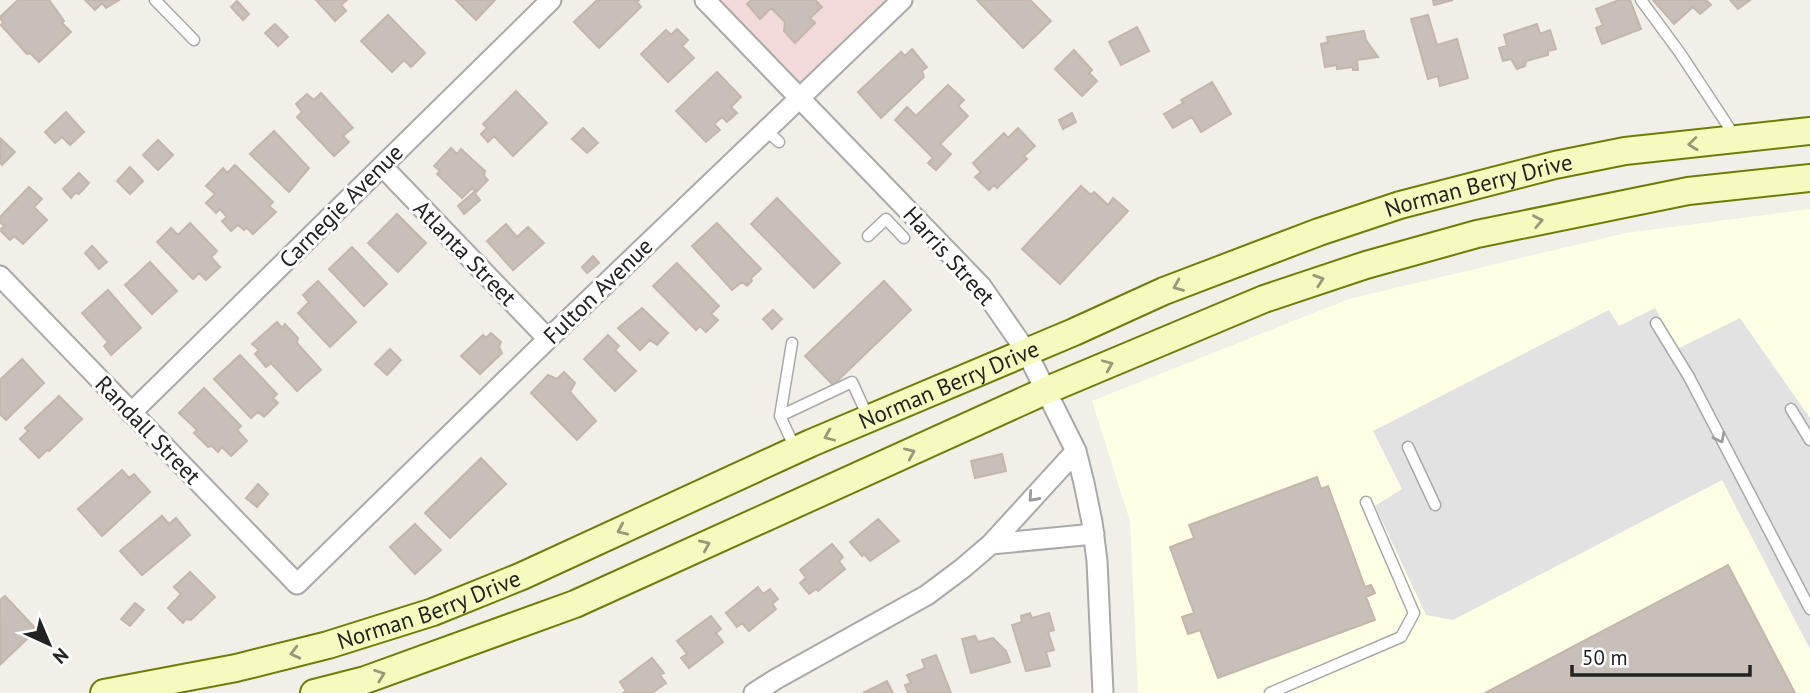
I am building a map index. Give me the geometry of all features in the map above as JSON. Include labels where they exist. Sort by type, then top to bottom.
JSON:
[{"type":"main road","name":"Norman Berry Drive","points":[[104,693],[236,668],[328,645],[433,612],[522,576],[869,418],[1225,267],[1319,232],[1401,205],[1555,165],[1625,151],[1810,131]]},
{"type":"main road","name":"Norman Berry Drive","points":[[314,693],[376,676],[575,604],[1045,391],[1264,299],[1366,265],[1464,237],[1688,191],[1810,178]]},
{"type":"street","name":"Carnegie Avenue","points":[[131,413],[551,0]]},
{"type":"street","name":"Harris Street","points":[[705,0],[981,286],[1027,351],[1076,451],[1094,534],[1103,693]]},
{"type":"street","name":"Fulton Avenue","points":[[297,584],[548,339],[772,136],[799,98],[902,0]]},
{"type":"street","name":"Atlanta Street","points":[[382,166],[548,339]]},
{"type":"street","name":"Randall Street","points":[[0,276],[297,584]]},
{"type":"street","points":[[754,693],[776,678],[927,595],[963,568],[991,544],[1076,451]]},
{"type":"street","points":[[991,544],[1094,534]]},
{"type":"lane","points":[[155,0],[194,40]]},
{"type":"lane","points":[[1641,0],[1680,53],[1736,139]]},
{"type":"lane","points":[[868,236],[886,219],[904,238]]},
{"type":"lane","points":[[1656,323],[1689,377],[1810,609]]},
{"type":"lane","points":[[792,343],[780,416],[796,450]]},
{"type":"lane","points":[[780,416],[852,382],[869,418]]},
{"type":"lane","points":[[1791,409],[1810,440]]},
{"type":"lane","points":[[1408,447],[1435,505]]},
{"type":"lane","points":[[1270,693],[1401,637],[1414,613],[1366,502]]},
{"type":"shaded area","points":[[707,0],[898,0],[808,105]]},
{"type":"shaded area","points":[[1810,209],[1810,693],[1138,693],[1130,521],[1092,401],[1349,299],[1626,233]]},
{"type":"shaded area","points":[[1655,308],[1677,349],[1740,318],[1810,418],[1810,649],[1722,480],[1453,620],[1426,615],[1375,506],[1402,489],[1373,431],[1609,310],[1619,326]]},
{"type":"building","points":[[18,0],[49,0],[64,21],[62,23],[71,32],[39,62],[30,53],[27,54],[1,25],[3,23],[0,17]]},
{"type":"building","points":[[85,0],[119,0],[106,8],[102,3],[95,10]]},
{"type":"building","points":[[316,0],[347,0],[341,5],[346,11],[335,21]]},
{"type":"building","points":[[456,0],[495,0],[476,20]]},
{"type":"building","points":[[597,0],[639,0],[637,2],[641,7],[599,48],[574,22]]},
{"type":"building","points":[[751,0],[815,0],[822,7],[810,18],[815,23],[795,43],[784,31],[785,22],[771,8],[760,19],[747,4]]},
{"type":"building","points":[[977,0],[1030,0],[1051,21],[1023,48]]},
{"type":"building","points":[[1433,0],[1453,0],[1434,5]]},
{"type":"building","points":[[1619,0],[1630,0],[1641,29],[1602,44],[1596,28],[1603,25],[1596,9]]},
{"type":"building","points":[[1653,0],[1706,0],[1711,5],[1700,14],[1693,7],[1674,24]]},
{"type":"building","points":[[1730,0],[1750,0],[1738,9]]},
{"type":"building","points":[[237,1],[249,14],[243,20],[231,7]]},
{"type":"building","points":[[388,15],[425,53],[411,67],[404,60],[392,72],[361,41]]},
{"type":"building","points":[[1428,15],[1437,45],[1457,39],[1468,78],[1440,86],[1438,76],[1428,79],[1411,19]]},
{"type":"building","points":[[275,24],[288,37],[278,46],[265,33]]},
{"type":"building","points":[[1537,24],[1540,34],[1550,30],[1556,49],[1548,51],[1548,55],[1526,61],[1525,66],[1517,69],[1511,59],[1503,61],[1499,48],[1507,46],[1504,35]]},
{"type":"building","points":[[1137,27],[1149,51],[1121,65],[1109,42]]},
{"type":"building","points":[[677,29],[688,40],[682,46],[694,58],[668,82],[641,54],[666,30],[671,35]]},
{"type":"building","points":[[1364,31],[1366,40],[1378,57],[1357,60],[1358,70],[1353,70],[1353,67],[1337,69],[1337,65],[1325,67],[1321,44],[1328,42],[1327,37]]},
{"type":"building","points":[[912,49],[927,67],[922,71],[924,77],[881,118],[858,92],[901,52],[905,56]]},
{"type":"building","points":[[1074,50],[1092,70],[1089,73],[1097,81],[1082,96],[1055,69]]},
{"type":"building","points":[[717,72],[741,97],[731,107],[737,113],[727,122],[722,117],[714,124],[720,130],[706,142],[676,111]]},
{"type":"building","points":[[1212,82],[1231,114],[1201,132],[1192,117],[1173,128],[1164,114],[1183,103],[1181,100]]},
{"type":"building","points":[[948,85],[964,100],[958,106],[968,116],[940,144],[951,154],[936,170],[928,163],[933,158],[895,120],[907,107],[916,116]]},
{"type":"building","points":[[516,91],[547,123],[513,156],[494,136],[488,142],[481,134],[487,128],[483,124]]},
{"type":"building","points":[[321,93],[353,128],[343,136],[349,142],[334,156],[297,117],[302,112],[296,104],[307,94],[314,100]]},
{"type":"building","points":[[66,112],[84,132],[70,145],[62,137],[55,143],[45,132]]},
{"type":"building","points":[[1072,113],[1076,122],[1063,129],[1059,120]]},
{"type":"building","points":[[583,128],[598,143],[587,153],[572,139]]},
{"type":"building","points":[[1018,128],[1035,146],[1024,156],[1027,159],[997,188],[994,185],[989,190],[975,177],[981,172],[973,163],[1004,133],[1008,138]]},
{"type":"building","points":[[274,131],[309,168],[289,192],[250,154]]},
{"type":"building","points":[[1,139],[15,152],[2,165],[0,162]]},
{"type":"building","points":[[158,140],[173,155],[158,170],[143,155]]},
{"type":"building","points":[[451,148],[457,154],[461,149],[485,171],[484,176],[488,180],[476,192],[472,188],[462,198],[437,174],[440,171],[434,166]]},
{"type":"building","points":[[235,165],[273,202],[269,206],[276,212],[253,234],[238,225],[231,231],[222,221],[227,217],[220,209],[216,213],[206,203],[215,194],[206,186],[223,168],[227,173]]},
{"type":"building","points":[[130,167],[143,181],[130,194],[117,181]]},
{"type":"building","points":[[79,173],[89,183],[71,198],[63,189]]},
{"type":"building","points":[[1081,186],[1091,195],[1094,192],[1108,205],[1113,198],[1128,211],[1060,284],[1022,249]]},
{"type":"building","points":[[29,187],[42,199],[34,207],[47,220],[23,244],[14,236],[10,240],[0,230],[4,226],[0,217]]},
{"type":"building","points":[[474,192],[480,200],[464,214],[458,206]]},
{"type":"building","points":[[777,198],[840,263],[814,288],[751,224]]},
{"type":"building","points":[[397,214],[426,243],[398,272],[368,243]]},
{"type":"building","points":[[190,223],[217,251],[211,257],[220,267],[206,280],[199,273],[193,279],[157,242],[171,228],[178,235]]},
{"type":"building","points":[[717,223],[761,269],[747,286],[742,282],[732,290],[692,246]]},
{"type":"building","points":[[506,224],[517,237],[528,227],[544,243],[513,270],[487,241]]},
{"type":"building","points":[[92,246],[107,262],[99,269],[85,253]]},
{"type":"building","points":[[352,247],[387,284],[364,306],[329,269]]},
{"type":"building","points":[[593,256],[599,263],[587,273],[582,267]]},
{"type":"building","points":[[150,262],[177,291],[152,314],[125,285]]},
{"type":"building","points":[[677,263],[719,306],[711,314],[718,320],[706,332],[700,326],[696,330],[653,286]]},
{"type":"building","points":[[318,281],[356,322],[330,347],[298,313],[309,302],[303,295]]},
{"type":"building","points":[[884,281],[911,310],[833,385],[805,356]]},
{"type":"building","points":[[108,290],[141,328],[111,355],[104,346],[108,342],[82,313]]},
{"type":"building","points":[[642,308],[668,333],[657,345],[650,340],[640,350],[618,328]]},
{"type":"building","points":[[773,310],[782,319],[772,329],[763,319]]},
{"type":"building","points":[[277,322],[282,328],[285,324],[298,338],[297,343],[321,370],[297,391],[271,363],[266,367],[255,354],[259,350],[252,344]]},
{"type":"building","points":[[491,333],[501,342],[499,347],[502,353],[480,374],[461,356],[483,335],[486,338]]},
{"type":"building","points":[[608,335],[619,346],[615,350],[636,371],[615,391],[584,359]]},
{"type":"building","points":[[390,349],[401,360],[387,375],[375,364]]},
{"type":"building","points":[[240,355],[277,394],[273,398],[278,403],[264,417],[258,412],[251,418],[214,379]]},
{"type":"building","points":[[22,359],[44,383],[6,420],[0,414],[0,380]]},
{"type":"building","points":[[564,372],[575,383],[570,392],[596,421],[577,440],[531,393],[548,375],[557,379]]},
{"type":"building","points":[[204,388],[241,426],[237,430],[247,441],[231,456],[222,447],[218,452],[212,446],[208,447],[194,433],[197,430],[179,413]]},
{"type":"building","points":[[59,396],[82,419],[39,458],[20,439],[28,431],[25,428]]},
{"type":"building","points":[[1002,454],[1006,471],[975,478],[971,461]]},
{"type":"building","points":[[481,458],[506,484],[450,538],[425,513]]},
{"type":"building","points":[[122,470],[129,478],[134,474],[150,492],[102,536],[78,509]]},
{"type":"building","points":[[1317,477],[1321,489],[1328,486],[1365,587],[1371,585],[1375,593],[1366,597],[1375,620],[1218,678],[1200,630],[1188,634],[1182,617],[1194,613],[1170,547],[1194,538],[1189,525]]},
{"type":"building","points":[[258,484],[268,494],[257,507],[246,498]]},
{"type":"building","points":[[162,516],[169,524],[176,518],[190,535],[142,575],[120,551]]},
{"type":"building","points":[[878,519],[899,541],[870,561],[850,542]]},
{"type":"building","points":[[415,524],[441,550],[415,574],[390,547]]},
{"type":"building","points":[[832,544],[843,557],[839,561],[845,569],[818,591],[816,589],[809,594],[800,583],[806,578],[800,570]]},
{"type":"building","points":[[1728,565],[1795,693],[1485,693]]},
{"type":"building","points":[[190,572],[215,597],[191,620],[186,619],[183,623],[168,608],[181,594],[174,587]]},
{"type":"building","points":[[758,587],[763,594],[770,589],[778,599],[772,604],[776,609],[749,631],[742,623],[737,627],[726,613]]},
{"type":"building","points":[[5,596],[35,628],[1,664],[0,600]]},
{"type":"building","points":[[135,603],[144,610],[130,626],[121,619]]},
{"type":"building","points":[[1030,613],[1032,618],[1049,613],[1054,630],[1048,632],[1054,650],[1046,652],[1050,666],[1026,671],[1012,625],[1022,622],[1021,616]]},
{"type":"building","points":[[711,616],[721,629],[716,633],[723,642],[689,668],[681,658],[687,654],[677,641]]},
{"type":"building","points":[[975,636],[978,642],[993,638],[1006,651],[1010,662],[971,673],[962,639]]},
{"type":"building","points":[[936,655],[951,693],[908,693],[905,685],[911,683],[907,675],[925,668],[922,660]]},
{"type":"building","points":[[652,658],[664,673],[660,675],[666,683],[652,693],[623,693],[626,691],[620,682]]},
{"type":"building","points":[[887,681],[893,693],[863,693]]}]
